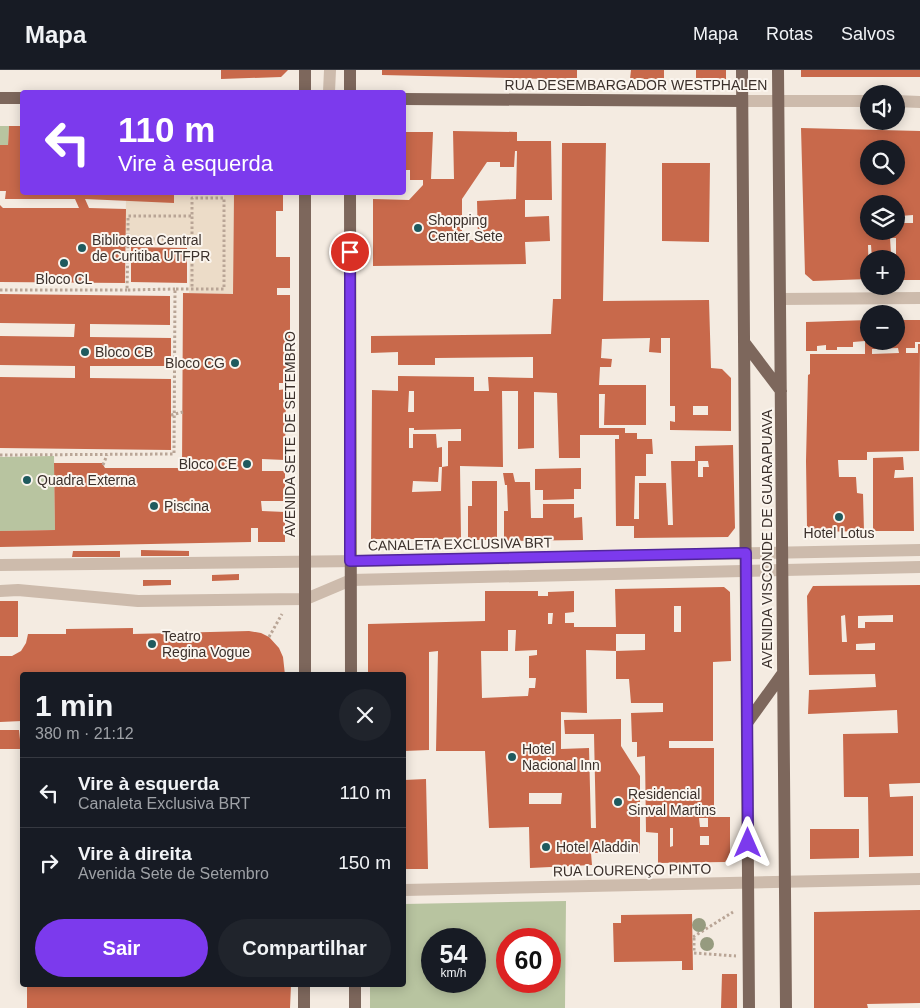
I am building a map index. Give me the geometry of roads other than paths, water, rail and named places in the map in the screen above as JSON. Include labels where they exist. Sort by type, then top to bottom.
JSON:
[{"type":"main road","points":[[305,70],[305,90]]},
{"type":"main road","points":[[350,70],[350,90]]},
{"type":"main road","name":"AVENIDA VISCONDE DE GUARAPUAVA","points":[[742,70],[750,1008]]},
{"type":"main road","name":"AVENIDA VISCONDE DE GUARAPUAVA","points":[[778,70],[786,1008]]},
{"type":"main road","points":[[0,98],[20,98]]},
{"type":"main road","name":"RUA DESEMBARGADOR WESTPHALEN","points":[[406,99],[742,101]]},
{"type":"main road","name":"AVENIDA SETE DE SETEMBRO","points":[[305,195],[306,672]]},
{"type":"main road","points":[[350,195],[351,672]]},
{"type":"main road","points":[[744,342],[781,391]]},
{"type":"main road","points":[[748,723],[783,673]]},
{"type":"main road","points":[[304,987],[304,1008]]},
{"type":"main road","points":[[355,987],[355,1008]]},
{"type":"street","points":[[329,90],[330,70]]},
{"type":"street","name":"RUA DESEMBARGADOR WESTPHALEN","points":[[742,101],[860,101]]},
{"type":"street","points":[[905,101],[920,102]]},
{"type":"street","points":[[780,299],[920,298]]},
{"type":"street","name":"CANALETA EXCLUSIVA BRT","points":[[0,565],[350,561],[920,550]]},
{"type":"street","points":[[0,591],[18,590],[138,601],[306,599],[350,580],[920,567]]},
{"type":"street","name":"RUA LOURENÇO PINTO","points":[[406,890],[920,879]]},
{"type":"place","name":"Shopping Center Sete","points":[[418,228]]},
{"type":"place","name":"Biblioteca Central de Curitiba UTFPR","points":[[82,248]]},
{"type":"place","name":"Bloco CL","points":[[64,263]]},
{"type":"place","name":"Bloco CB","points":[[85,352]]},
{"type":"place","name":"Bloco CG","points":[[235,363]]},
{"type":"place","name":"Bloco CE","points":[[247,464]]},
{"type":"place","name":"Quadra Externa","points":[[27,480]]},
{"type":"place","name":"Piscina","points":[[154,506]]},
{"type":"place","name":"Hotel Lotus","points":[[839,517]]},
{"type":"place","name":"Teatro Regina Vogue","points":[[152,644]]},
{"type":"place","name":"Hotel Nacional Inn","points":[[512,757]]},
{"type":"place","name":"Residencial Sinval Martins","points":[[618,802]]},
{"type":"place","name":"Hotel Aladdin","points":[[546,847]]}]
